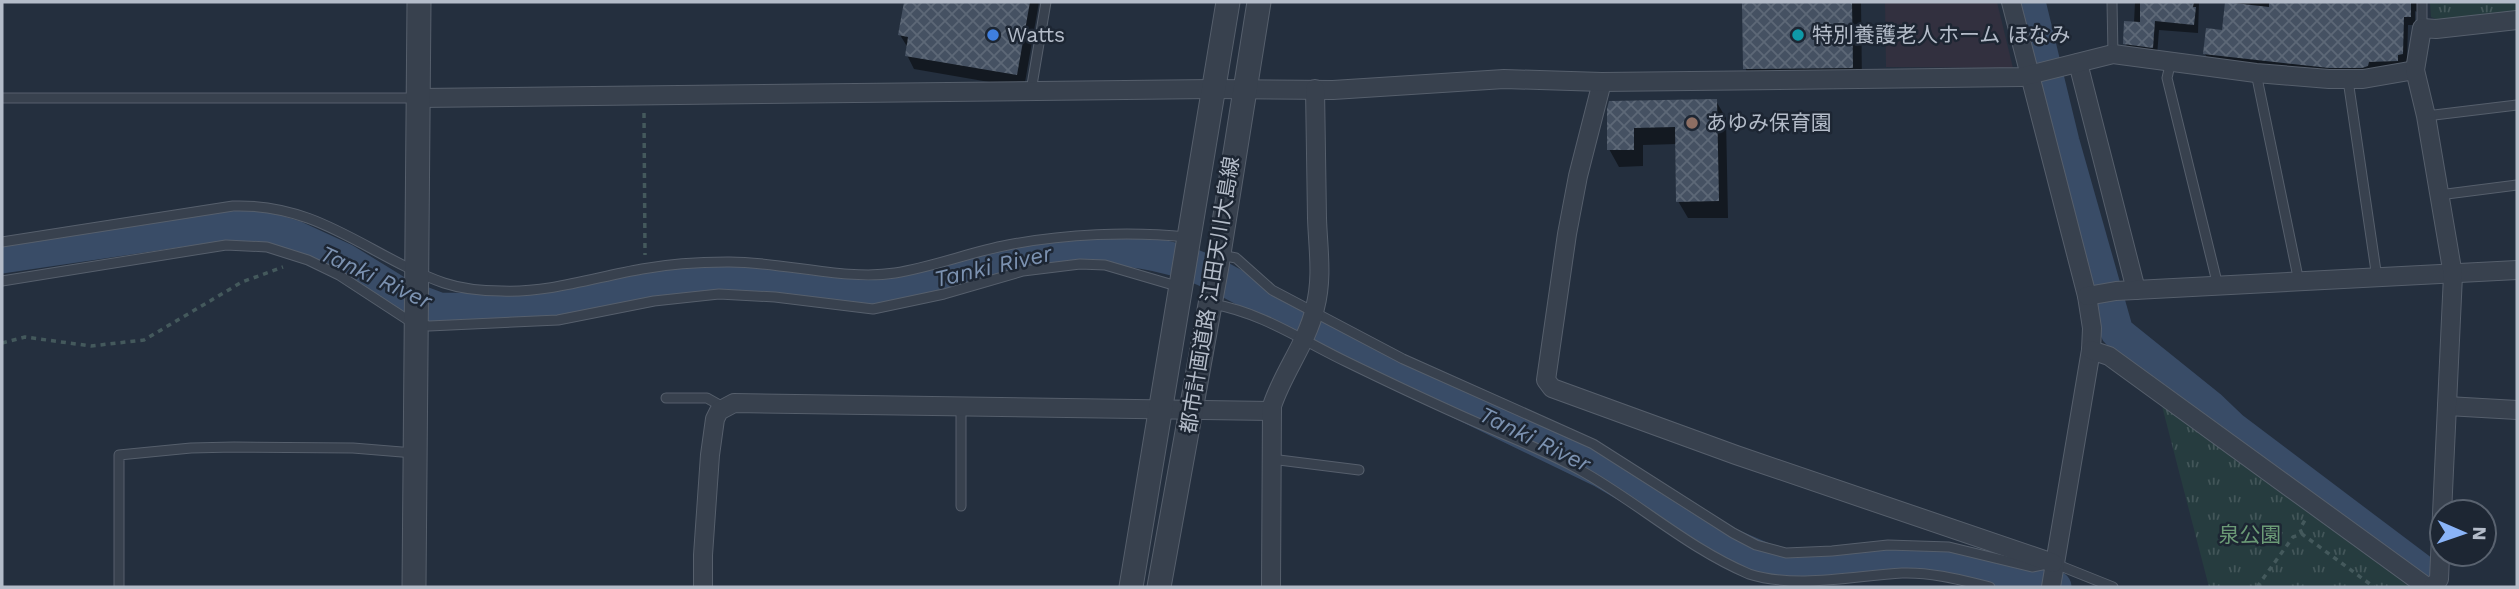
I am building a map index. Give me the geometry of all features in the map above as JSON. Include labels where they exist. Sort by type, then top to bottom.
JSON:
[{"type":"street","points":[[414,587],[419,2]]},
{"type":"street","name":"都市計画道路 江田天川大島線","points":[[1131,587],[1228,2]]},
{"type":"street","name":"都市計画道路 江田天川大島線","points":[[1159,587],[1218,260],[1259,2]]},
{"type":"street","points":[[1602,82],[1578,176],[1567,234],[1546,380],[1548,384],[1552,388],[2049,571],[2091,350],[2092,328],[2101,293],[2039,73],[2011,2]]},
{"type":"street","points":[[2433,587],[2439,579],[2453,275],[2426,116],[2415,70],[2422,28],[2436,29],[2517,20]]},
{"type":"street","points":[[419,98],[1383,88],[1504,79],[1602,82],[2021,78],[2113,54],[2256,73],[2348,80],[2415,70]]},
{"type":"street","points":[[2078,63],[2136,289]]},
{"type":"street","points":[[1271,587],[1272,411],[1279,387],[1314,313],[1321,264],[1317,220],[1315,89]]},
{"type":"street","points":[[2101,293],[2517,270]]},
{"type":"street","points":[[2091,350],[2109,356],[2427,587]]},
{"type":"street","points":[[703,587],[702,555],[712,435],[715,419],[723,407],[747,402],[1272,411]]},
{"type":"street","points":[[2447,405],[2517,410]]},
{"type":"lane","points":[[1031,91],[1046,2]]},
{"type":"lane","points":[[2112,2],[2113,54]]},
{"type":"lane","points":[[2422,2],[2422,28]]},
{"type":"lane","points":[[2172,61],[2167,78],[2218,286]]},
{"type":"lane","points":[[2256,73],[2299,282]]},
{"type":"lane","points":[[2348,80],[2377,278]]},
{"type":"lane","points":[[2,98],[419,98]]},
{"type":"lane","points":[[2426,116],[2517,104]]},
{"type":"lane","points":[[2438,196],[2517,185]]},
{"type":"lane","points":[[2,243],[248,205],[293,213],[325,224],[417,273],[455,286],[504,292],[562,286],[646,268],[728,262],[880,275],[962,258],[1005,245],[1087,235],[1188,246]]},
{"type":"lane","points":[[2,281],[226,246],[267,247],[308,260],[339,275],[429,326],[548,321],[653,301],[719,294],[775,297],[873,309],[944,294],[1023,271],[1080,264],[1105,265],[1159,282],[1182,286]]},
{"type":"lane","points":[[1218,260],[1236,258],[1272,290],[1314,313],[1404,359],[1574,435],[1756,545],[1799,553],[1888,545],[1949,547],[2037,567],[2042,565],[2049,571],[2113,587]]},
{"type":"lane","points":[[1211,300],[1271,323],[1441,407],[1559,459],[1588,474],[1702,550],[1752,575],[1813,582],[1903,573],[1936,574],[1990,587]]},
{"type":"lane","points":[[666,398],[707,398],[723,407]]},
{"type":"lane","points":[[961,405],[961,506]]},
{"type":"lane","points":[[119,587],[119,455],[223,447],[353,448],[416,453]]},
{"type":"lane","points":[[1270,459],[1359,470]]},
{"type":"path","points":[[643,95],[646,268]]},
{"type":"path","points":[[2,343],[25,337],[85,346],[144,340],[242,282],[272,270],[305,264],[308,260]]},
{"type":"path","points":[[2258,587],[2293,537],[2302,534],[2374,587]]},
{"type":"shaded area","points":[[1885,2],[1997,2],[2013,68],[1886,67]]},
{"type":"green space","points":[[2430,2],[2517,2],[2517,13],[2441,21],[2431,17]]},
{"type":"green space","name":"泉公園","points":[[2162,406],[2414,587],[2209,587]]},
{"type":"building","points":[[904,2],[1030,2],[1017,75],[905,56],[908,37],[898,35]]},
{"type":"building","name":"特別養護老人ホーム ほなみ","points":[[1742,2],[1852,2],[1853,68],[1743,69]]},
{"type":"building","points":[[2140,2],[2194,2],[2194,25],[2155,21],[2153,48],[2123,44],[2124,21],[2140,22]]},
{"type":"building","points":[[2225,2],[2269,7],[2269,2],[2411,2],[2411,17],[2404,17],[2403,54],[2398,55],[2398,61],[2369,62],[2368,66],[2362,68],[2329,68],[2203,54],[2206,28],[2222,30]]},
{"type":"building","points":[[1717,99],[1719,201],[1676,202],[1675,127],[1634,128],[1634,150],[1607,150],[1609,101]]},
{"type":"waterway","points":[[2029,2],[2063,142],[2117,332],[2209,406],[2232,428],[2419,569]]},
{"type":"waterway","name":"Tanki River","points":[[2,257],[184,230],[247,227],[269,229],[295,237],[345,260],[402,295],[439,309],[510,310],[561,304],[643,286],[703,279],[754,279],[858,291],[884,291],[1050,252],[1131,250],[1173,259],[1216,275],[1411,379],[1603,472],[1717,539],[1778,565],[1809,568],[1934,559],[1996,571],[2055,587]]},
{"type":"place","name":"Watts","points":[[993,35]]},
{"type":"place","name":"特別養護老人ホーム ほなみ","points":[[1798,35]]},
{"type":"place","name":"あゆみ保育園","points":[[1692,123]]}]
